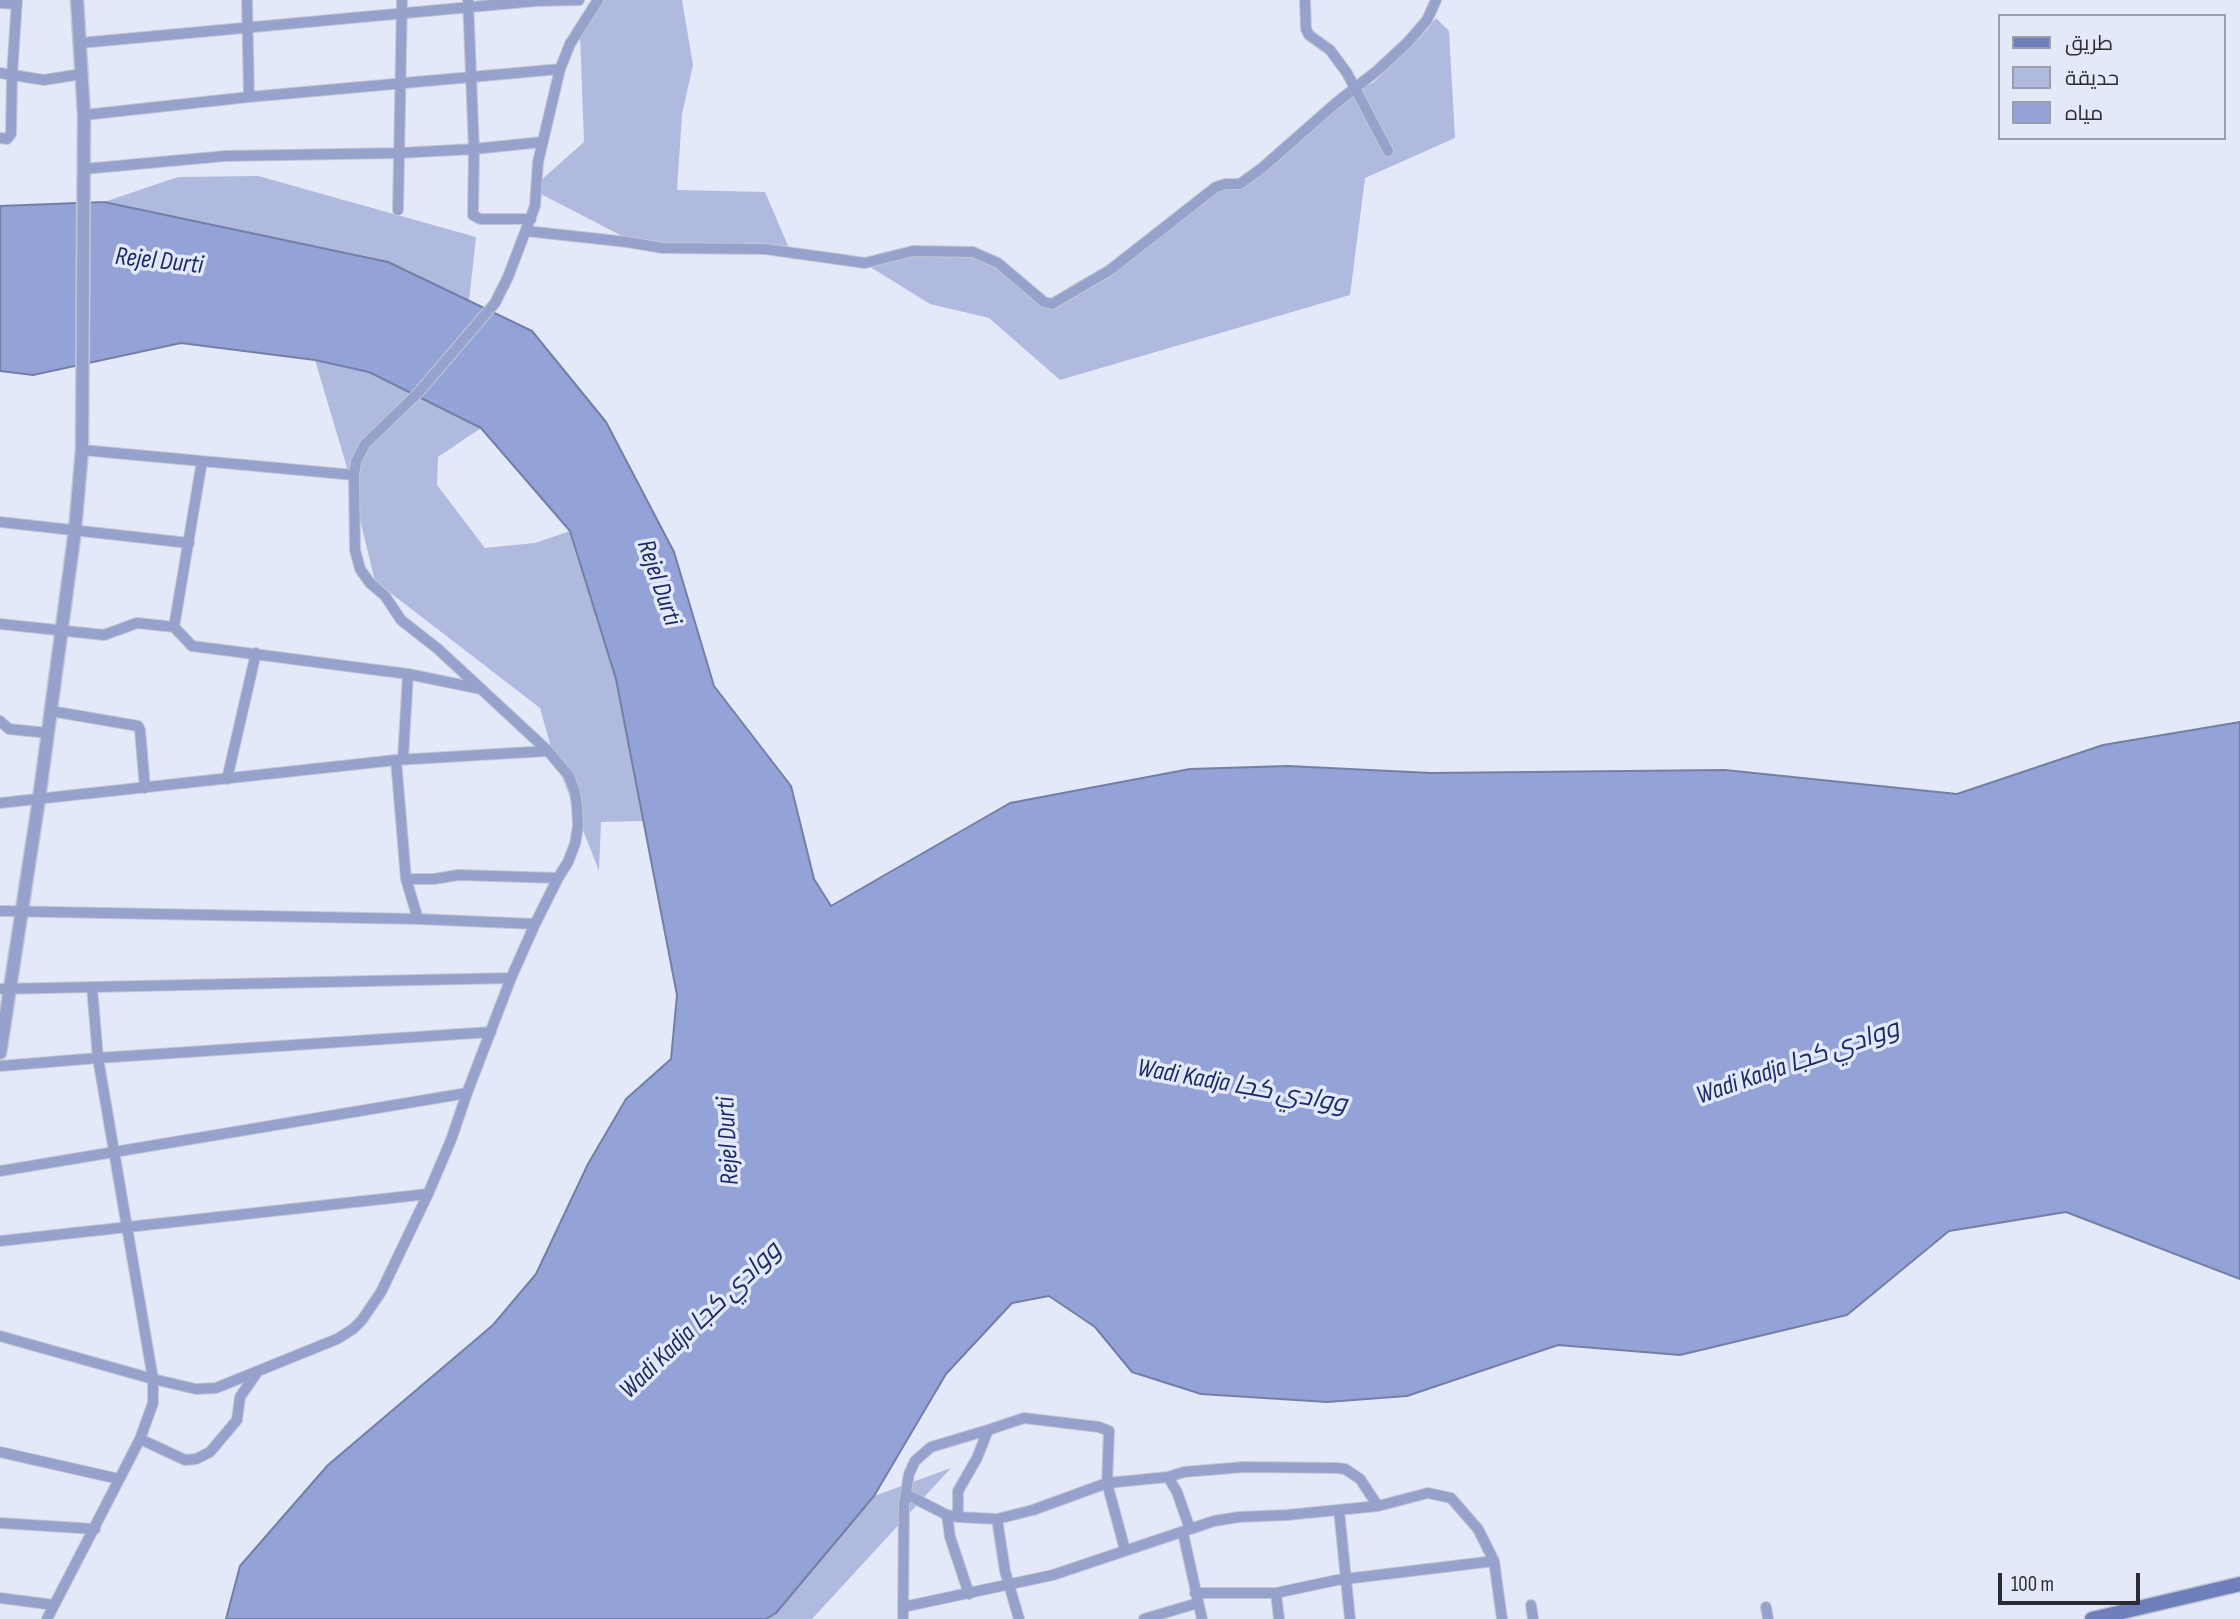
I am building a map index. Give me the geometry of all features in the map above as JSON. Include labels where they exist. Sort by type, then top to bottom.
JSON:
[{"type":"main road","points":[[2092,1619],[2130,1614],[2240,1584]]},
{"type":"street","points":[[0,1053],[6,989],[23,911],[51,711],[75,530],[82,450],[84,115],[77,0]]},
{"type":"street","points":[[247,0],[249,97]]},
{"type":"street","points":[[398,210],[401,0]]},
{"type":"street","points":[[80,43],[246,26],[401,15],[468,4],[579,0]]},
{"type":"street","points":[[0,1336],[153,1379],[206,1390],[337,1339],[362,1320],[380,1292],[428,1194],[451,1140],[511,978],[575,844],[577,807],[569,776],[548,751],[438,649],[401,620],[385,596],[370,583],[360,569],[355,550],[354,475],[356,462],[365,444],[418,393],[495,303],[508,278],[535,206],[538,162],[560,69],[570,44],[598,0]]},
{"type":"street","points":[[1305,0],[1306,29],[1309,35],[1330,50],[1338,60],[1388,150]]},
{"type":"street","points":[[526,231],[663,248],[765,249],[865,263],[913,251],[973,251],[998,263],[1044,302],[1052,303],[1110,270],[1216,187],[1240,184],[1408,42],[1427,20],[1436,0]]},
{"type":"street","points":[[0,3],[17,2],[11,134],[7,139],[0,138]]},
{"type":"street","points":[[468,4],[474,149],[473,215],[476,219],[531,219]]},
{"type":"street","points":[[84,115],[560,69]]},
{"type":"street","points":[[0,73],[44,80],[81,74]]},
{"type":"street","points":[[84,169],[225,156],[399,153],[542,142]]},
{"type":"street","points":[[82,450],[354,475]]},
{"type":"street","points":[[174,626],[202,461]]},
{"type":"street","points":[[0,522],[188,543]]},
{"type":"street","points":[[0,624],[104,635],[137,623],[174,626],[192,646],[408,674],[481,689]]},
{"type":"street","points":[[227,779],[256,653]]},
{"type":"street","points":[[408,674],[400,760],[406,879],[418,919]]},
{"type":"street","points":[[51,711],[138,726],[145,788]]},
{"type":"street","points":[[0,720],[9,729],[48,733]]},
{"type":"street","points":[[0,803],[400,760],[548,751]]},
{"type":"street","points":[[406,879],[458,876],[558,878]]},
{"type":"street","points":[[0,911],[418,919],[535,924]]},
{"type":"street","points":[[6,989],[511,978]]},
{"type":"street","points":[[47,1619],[140,1438],[153,1403],[153,1379],[98,1058],[92,987]]},
{"type":"street","points":[[0,1066],[491,1032]]},
{"type":"street","points":[[0,1171],[467,1093]]},
{"type":"street","points":[[0,1241],[428,1194]]},
{"type":"street","points":[[140,1438],[185,1460],[196,1459],[210,1452],[237,1420],[240,1397],[258,1371]]},
{"type":"street","points":[[903,1619],[906,1493],[909,1474],[915,1461],[931,1447],[1024,1418],[1109,1431],[1107,1483],[1125,1550]]},
{"type":"street","points":[[969,1594],[950,1537],[952,1516],[958,1491],[977,1458],[988,1430]]},
{"type":"street","points":[[0,1452],[119,1479]]},
{"type":"street","points":[[906,1493],[952,1516],[997,1519],[1051,1504],[1107,1483],[1233,1467],[1337,1468],[1345,1469],[1360,1479],[1378,1506]]},
{"type":"street","points":[[1168,1477],[1177,1492],[1202,1619]]},
{"type":"street","points":[[903,1607],[1053,1575],[1214,1521],[1378,1506],[1428,1493],[1451,1498],[1478,1529],[1494,1561],[1502,1619]]},
{"type":"street","points":[[1339,1510],[1350,1619]]},
{"type":"street","points":[[997,1519],[1002,1555],[1019,1619]]},
{"type":"street","points":[[0,1522],[95,1529]]},
{"type":"street","points":[[1144,1619],[1196,1598],[1276,1593],[1346,1579],[1494,1561]]},
{"type":"street","points":[[1276,1593],[1279,1619]]},
{"type":"street","points":[[0,1598],[54,1605]]},
{"type":"street","points":[[1531,1605],[1533,1619]]},
{"type":"street","points":[[1766,1607],[1768,1619]]},
{"type":"green space","points":[[604,0],[682,0],[693,65],[682,114],[677,190],[765,192],[789,248],[671,245],[626,238],[531,189],[584,142],[580,35]]},
{"type":"green space","points":[[1436,18],[1449,31],[1455,138],[1365,178],[1350,295],[1060,380],[989,318],[930,304],[867,265],[913,254],[973,254],[998,265],[1043,303],[1059,302],[1217,188],[1241,185],[1354,93],[1374,82]]},
{"type":"green space","points":[[258,176],[476,237],[469,301],[388,262],[104,202],[178,177]]},
{"type":"green space","points":[[315,360],[369,372],[481,428],[438,457],[437,485],[485,548],[535,543],[570,531],[616,679],[643,821],[601,822],[599,871],[552,751],[540,708],[375,581],[348,471]]},
{"type":"green space","points":[[951,1468],[812,1619],[766,1619],[777,1613],[874,1496]]},
{"type":"water","points":[[104,202],[388,262],[532,331],[606,422],[674,552],[714,686],[791,786],[814,879],[831,906],[1010,803],[1190,769],[1288,766],[1431,773],[1725,770],[1957,794],[2103,745],[2240,722],[2240,1279],[2066,1212],[1949,1231],[1847,1315],[1680,1355],[1558,1345],[1407,1396],[1327,1402],[1201,1394],[1132,1372],[1095,1327],[1049,1296],[1012,1303],[946,1374],[874,1496],[776,1613],[766,1619],[226,1619],[240,1566],[328,1465],[493,1325],[536,1274],[588,1164],[626,1099],[671,1059],[677,995],[616,679],[570,531],[481,428],[369,372],[315,360],[181,343],[33,375],[0,371],[0,206]]},
{"type":"water label","name":"Rejel Durti","points":[[159,262]]},
{"type":"water label","name":"Rejel Durti","points":[[658,583]]},
{"type":"water label","name":"Wadi Kadja ووادي كجا","points":[[1798,1063]]},
{"type":"water label","name":"Wadi Kadja ووادي كجا","points":[[1242,1087]]},
{"type":"water label","name":"Rejel Durti","points":[[729,1141]]},
{"type":"water label","name":"Wadi Kadja ووادي كجا","points":[[701,1321]]}]
